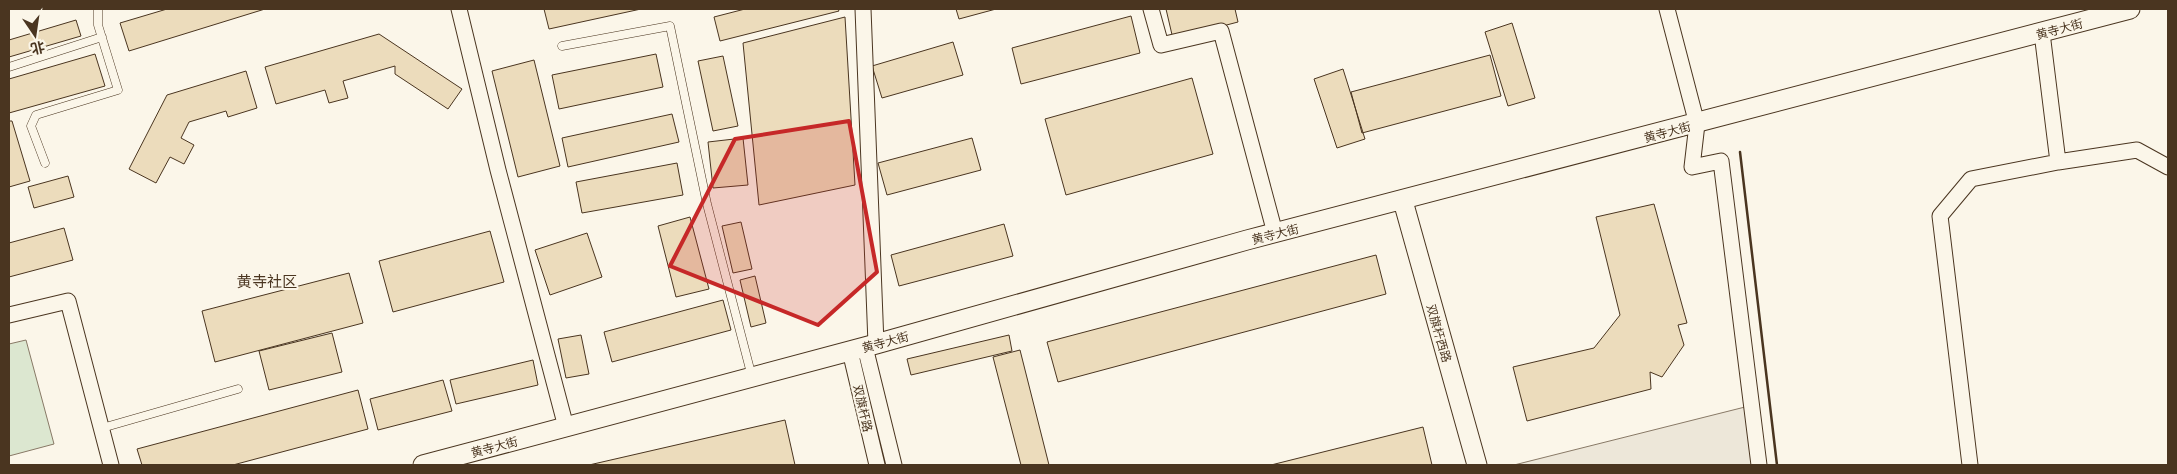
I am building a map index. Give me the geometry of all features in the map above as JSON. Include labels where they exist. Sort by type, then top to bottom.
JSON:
[{"type":"street","points":[[459,9],[498,170],[566,427]]},
{"type":"street","points":[[863,9],[864,347],[894,465]]},
{"type":"street","points":[[1151,9],[1161,45],[1221,31],[1275,233]]},
{"type":"street","points":[[1667,9],[1697,124],[1692,167],[1721,161],[1759,465]]},
{"type":"street","name":"黄寺大街","points":[[423,465],[864,347],[1275,233],[2042,33],[2085,15],[2130,9]]},
{"type":"street","points":[[2042,33],[2058,162]]},
{"type":"street","points":[[1970,465],[1940,216],[1970,179],[2058,162],[2136,150],[2168,167]]},
{"type":"street","name":"双旗杆西路","points":[[1403,200],[1477,465]]},
{"type":"street","points":[[9,315],[68,301],[111,465]]},
{"type":"street","name":"双旗杆路","points":[[864,347],[877,465]]},
{"type":"lane","points":[[45,163],[31,126],[36,114],[118,90],[98,25],[98,9]]},
{"type":"lane","points":[[562,46],[670,26],[707,204],[752,377]]},
{"type":"lane","points":[[9,68],[102,37]]},
{"type":"lane","points":[[102,428],[238,389]]},
{"type":"highlighted area","points":[[849,121],[877,272],[818,325],[670,266],[735,139]]},
{"type":"green space","points":[[26,340],[54,444],[9,456],[9,344]]},
{"type":"shaded area","points":[[1745,407],[1752,465],[1514,465]]},
{"type":"building","points":[[167,9],[265,9],[129,51],[120,23]]},
{"type":"building","points":[[544,9],[641,9],[549,29]]},
{"type":"building","points":[[745,9],[838,9],[839,11],[720,41],[714,17]]},
{"type":"building","points":[[956,9],[996,9],[959,19]]},
{"type":"building","points":[[1166,9],[1235,9],[1238,22],[1173,39]]},
{"type":"building","points":[[1131,16],[1140,53],[1021,84],[1012,48]]},
{"type":"building","points":[[845,17],[855,185],[759,205],[743,43]]},
{"type":"building","points":[[76,20],[81,36],[9,57],[9,40]]},
{"type":"building","points":[[1512,23],[1535,98],[1508,106],[1485,32]]},
{"type":"building","points":[[379,34],[462,89],[448,109],[395,74],[395,66],[343,81],[348,98],[329,103],[325,90],[276,104],[265,67]]},
{"type":"building","points":[[953,42],[963,75],[882,98],[872,66]]},
{"type":"building","points":[[95,54],[105,86],[9,113],[9,79]]},
{"type":"building","points":[[656,54],[663,87],[559,109],[552,75]]},
{"type":"building","points":[[1490,55],[1501,96],[1362,133],[1351,92]]},
{"type":"building","points":[[723,56],[738,126],[713,131],[698,61]]},
{"type":"building","points":[[534,60],[560,166],[518,177],[492,71]]},
{"type":"building","points":[[1343,69],[1365,139],[1337,148],[1314,79]]},
{"type":"building","points":[[246,71],[257,108],[228,117],[226,111],[189,122],[181,138],[194,145],[184,164],[170,157],[156,183],[129,169],[167,95]]},
{"type":"building","points":[[1192,78],[1213,154],[1066,195],[1045,119]]},
{"type":"building","points":[[672,114],[679,142],[568,167],[562,138]]},
{"type":"building","points":[[9,121],[12,121],[30,181],[9,187]]},
{"type":"building","points":[[743,138],[748,185],[713,188],[708,142]]},
{"type":"building","points":[[972,138],[981,170],[887,195],[878,163]]},
{"type":"building","points":[[677,163],[683,195],[582,213],[576,182]]},
{"type":"building","points":[[68,176],[74,197],[34,208],[28,187]]},
{"type":"building","points":[[1654,204],[1687,323],[1678,325],[1684,345],[1662,377],[1650,372],[1651,389],[1527,421],[1513,367],[1594,348],[1620,315],[1596,217]]},
{"type":"building","points":[[690,217],[709,289],[676,297],[658,226]]},
{"type":"building","points":[[741,222],[752,269],[733,273],[722,226]]},
{"type":"building","points":[[1004,224],[1013,256],[899,286],[891,255]]},
{"type":"building","points":[[64,228],[73,260],[9,277],[9,243]]},
{"type":"building","points":[[490,231],[504,282],[393,312],[379,261]]},
{"type":"building","points":[[587,233],[602,277],[550,295],[535,250]]},
{"type":"building","points":[[1376,255],[1386,294],[1058,382],[1047,342]]},
{"type":"building","points":[[349,273],[363,323],[215,362],[202,311]]},
{"type":"building","points":[[755,276],[766,323],[751,327],[740,280]]},
{"type":"building","points":[[723,300],[731,330],[612,362],[604,332]]},
{"type":"building","points":[[332,333],[342,372],[269,390],[259,351]]},
{"type":"building","points":[[581,335],[589,374],[566,378],[558,339]]},
{"type":"building","points":[[1009,335],[1012,351],[911,375],[907,359]]},
{"type":"building","points":[[1020,350],[1049,465],[1021,465],[993,357]]},
{"type":"building","points":[[533,360],[538,385],[456,404],[450,380]]},
{"type":"building","points":[[443,380],[452,411],[378,430],[370,399]]},
{"type":"building","points":[[358,390],[368,429],[233,465],[142,465],[137,449]]},
{"type":"building","points":[[785,420],[795,465],[589,465]]},
{"type":"building","points":[[1423,427],[1432,465],[1271,465]]},
{"type":"wall","points":[[1740,152],[1777,465]]},
{"type":"district","name":"黄寺社区","points":[[267,280]]}]
